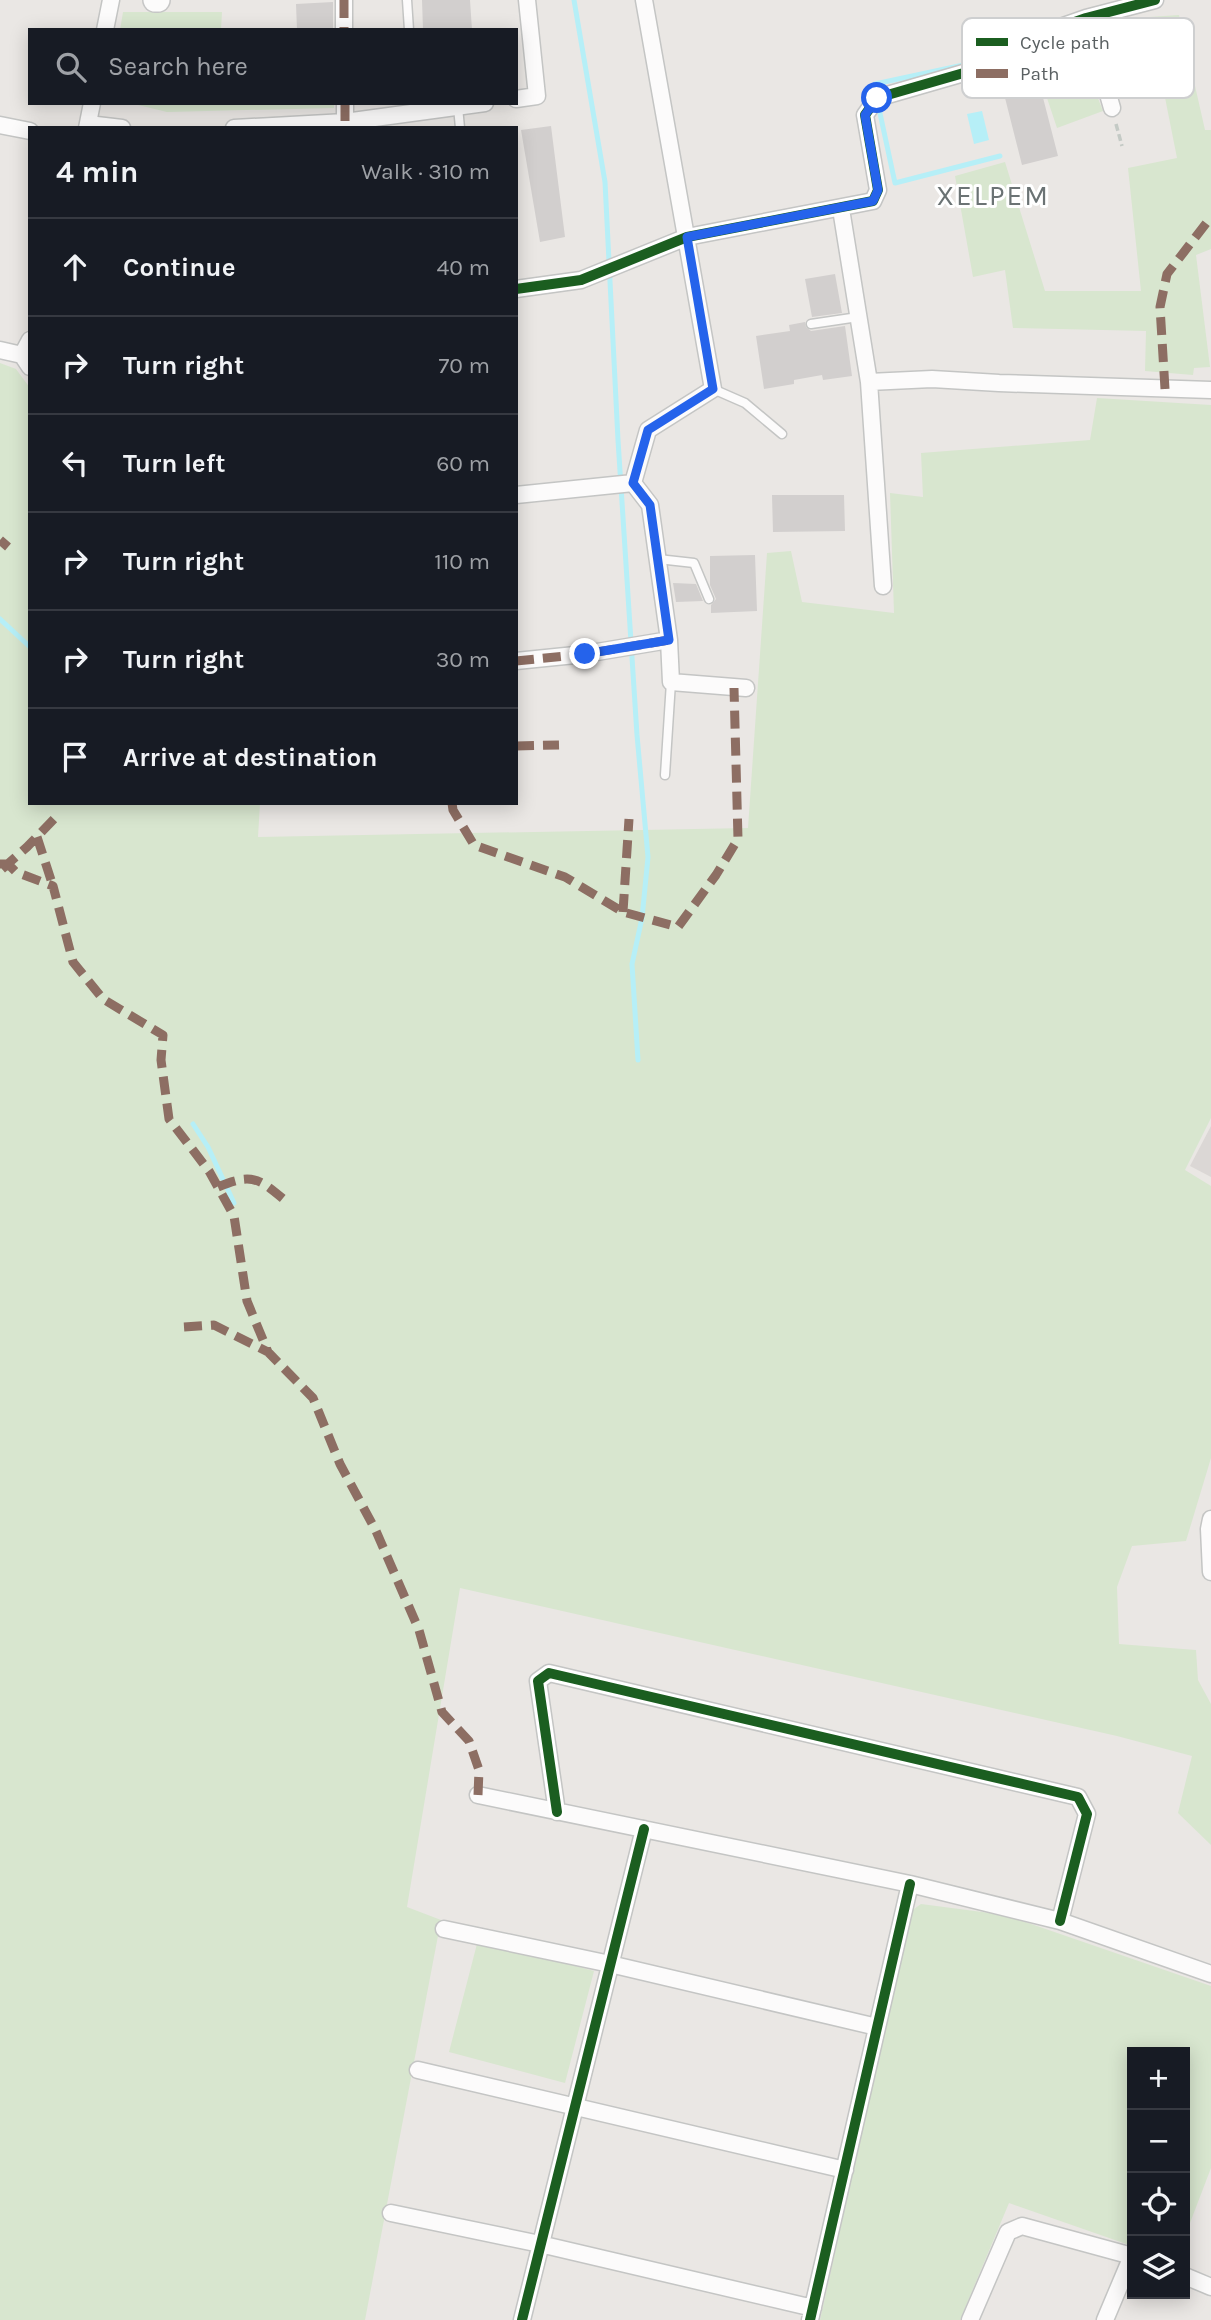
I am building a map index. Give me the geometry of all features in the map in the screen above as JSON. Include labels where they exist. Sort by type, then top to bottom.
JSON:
[{"type":"street","points":[[105,28],[111,0]]},
{"type":"street","points":[[344,0],[344,28]]},
{"type":"street","points":[[518,99],[537,96],[527,0]]},
{"type":"street","points":[[633,483],[648,430],[713,389],[644,0]]},
{"type":"street","points":[[1086,18],[1155,0]]},
{"type":"street","points":[[518,289],[581,280],[687,237],[873,201],[878,190],[865,115],[877,98],[962,73]]},
{"type":"street","points":[[1109,98],[1112,108]]},
{"type":"street","points":[[88,126],[92,105]]},
{"type":"street","points":[[345,105],[345,125]]},
{"type":"street","points":[[308,126],[345,125],[472,105]]},
{"type":"street","points":[[0,125],[28,131]]},
{"type":"street","points":[[841,209],[869,382],[883,586]]},
{"type":"street","points":[[0,350],[26,361]]},
{"type":"street","points":[[869,382],[932,379],[1211,390]]},
{"type":"street","points":[[518,495],[633,483]]},
{"type":"street","points":[[633,483],[650,505],[669,640],[671,682],[746,688]]},
{"type":"street","points":[[518,661],[585,654],[669,640]]},
{"type":"street","points":[[1211,1519],[1211,1572]]},
{"type":"street","points":[[557,1812],[538,1681],[549,1673],[1078,1797],[1087,1814],[1060,1921]]},
{"type":"street","points":[[478,1795],[910,1884],[1060,1921],[1211,1974]]},
{"type":"street","points":[[522,2320],[644,1829]]},
{"type":"street","points":[[391,2213],[540,2244],[812,2314],[910,1884]]},
{"type":"street","points":[[444,1929],[877,2027]]},
{"type":"street","points":[[418,2070],[845,2170]]},
{"type":"street","points":[[970,2320],[1007,2232],[1021,2226],[1127,2255]]},
{"type":"street","points":[[1105,2320],[1127,2268]]},
{"type":"street","points":[[1190,2278],[1211,2287]]},
{"type":"lane","points":[[407,0],[410,28]]},
{"type":"lane","points":[[458,107],[460,126]]},
{"type":"lane","points":[[811,324],[858,317]]},
{"type":"lane","points":[[713,389],[745,403],[782,434]]},
{"type":"lane","points":[[657,559],[694,563],[709,599]]},
{"type":"lane","points":[[665,775],[671,682]]},
{"type":"path","points":[[1112,108],[1122,146]]},
{"type":"shaded area","points":[[1211,1126],[1211,1177],[1190,1166]]},
{"type":"green space","points":[[123,12],[222,12],[221,28],[120,28]]},
{"type":"green space","points":[[1179,15],[1180,18],[1149,18]]},
{"type":"green space","points":[[1194,81],[1205,130],[1211,130],[1211,249],[1196,255],[1210,367],[1194,368],[1193,375],[1145,371],[1146,331],[1013,328],[1005,270],[973,277],[955,176],[1005,162],[1045,291],[1141,291],[1128,168],[1177,158],[1165,98],[1194,98]]},
{"type":"green space","points":[[1047,98],[1098,98],[1103,111],[1057,128]]},
{"type":"green space","points":[[138,105],[334,105],[334,108],[167,112]]},
{"type":"green space","points":[[0,363],[16,369],[28,385],[28,805],[260,805],[258,837],[748,828],[767,553],[791,551],[802,602],[894,613],[890,493],[923,497],[921,453],[1090,440],[1097,398],[1211,405],[1211,1118],[1185,1170],[1211,1186],[1211,1458],[1186,1541],[1132,1546],[1117,1587],[1119,1644],[1196,1650],[1198,1680],[1211,1704],[1211,1845],[1178,1813],[1192,1756],[1117,1736],[460,1588],[407,1907],[441,1920],[365,2320],[0,2320]]},
{"type":"green space","points":[[921,1904],[1005,1915],[1211,1986],[1211,2168],[1190,2223],[1190,2047],[1127,2047],[1127,2244],[1009,2203],[960,2320],[820,2320],[911,1911]]},
{"type":"green space","points":[[478,1940],[594,1971],[565,2083],[449,2052]]},
{"type":"water","points":[[982,111],[989,140],[974,144],[967,114]]},
{"type":"building","points":[[422,0],[470,0],[472,28],[423,28]]},
{"type":"building","points":[[333,2],[333,28],[297,28],[296,4]]},
{"type":"building","points":[[1005,98],[1043,98],[1058,156],[1022,165]]},
{"type":"building","points":[[551,126],[565,237],[540,242],[521,130]]},
{"type":"building","points":[[835,274],[842,313],[812,317],[805,279]]},
{"type":"building","points":[[805,322],[811,331],[845,326],[852,376],[823,380],[822,375],[794,380],[794,384],[764,389],[756,336],[790,331],[789,325]]},
{"type":"building","points":[[772,495],[844,495],[845,531],[773,532]]},
{"type":"building","points":[[755,555],[757,611],[711,613],[711,605],[716,599],[710,585],[710,556]]},
{"type":"building","points":[[673,583],[696,584],[703,601],[676,602]]},
{"type":"waterway","points":[[574,0],[605,182],[618,440],[637,735],[648,857],[642,918],[632,964],[638,1060]]},
{"type":"waterway","points":[[876,94],[875,84],[962,65]]},
{"type":"waterway","points":[[878,104],[895,183],[1000,156]]},
{"type":"waterway","points":[[0,619],[28,645]]},
{"type":"waterway","points":[[193,1124],[208,1147],[234,1203]]},
{"type":"marked path","points":[[344,0],[344,28]]},
{"type":"marked path","points":[[345,105],[345,122]]},
{"type":"marked path","points":[[1165,389],[1160,307],[1167,274],[1211,217]]},
{"type":"marked path","points":[[0,540],[8,547]]},
{"type":"marked path","points":[[518,661],[585,654],[669,640]]},
{"type":"marked path","points":[[452,805],[474,845],[565,877],[623,912],[678,927],[716,875],[738,839],[734,688]]},
{"type":"marked path","points":[[518,746],[559,745]]},
{"type":"marked path","points":[[2,869],[55,818]]},
{"type":"marked path","points":[[623,912],[629,819]]},
{"type":"marked path","points":[[37,837],[53,886]]},
{"type":"marked path","points":[[0,864],[8,864],[16,872],[53,886],[73,962],[103,999],[163,1035],[161,1060],[169,1119],[209,1171],[234,1216],[247,1301],[268,1352],[313,1398],[340,1464],[376,1531],[419,1630],[442,1712],[469,1741],[479,1770],[478,1795]]},
{"type":"marked path","points":[[218,1187],[240,1180],[256,1180],[287,1202]]},
{"type":"marked path","points":[[184,1327],[214,1325],[268,1352]]},
{"type":"cycle path","points":[[1086,18],[1155,0]]},
{"type":"cycle path","points":[[518,289],[581,280],[687,237],[873,201],[878,190],[865,115],[877,98],[962,73]]},
{"type":"cycle path","points":[[557,1812],[538,1681],[549,1673],[1078,1797],[1087,1814],[1060,1921]]},
{"type":"cycle path","points":[[522,2320],[644,1829]]},
{"type":"cycle path","points":[[810,2320],[910,1884]]},
{"type":"district","name":"XELPEM","points":[[993,195]]},
{"type":"route","points":[[585,654],[669,640],[650,505],[633,483],[648,430],[713,389],[687,237],[873,201],[878,190],[865,115],[877,98]]}]
